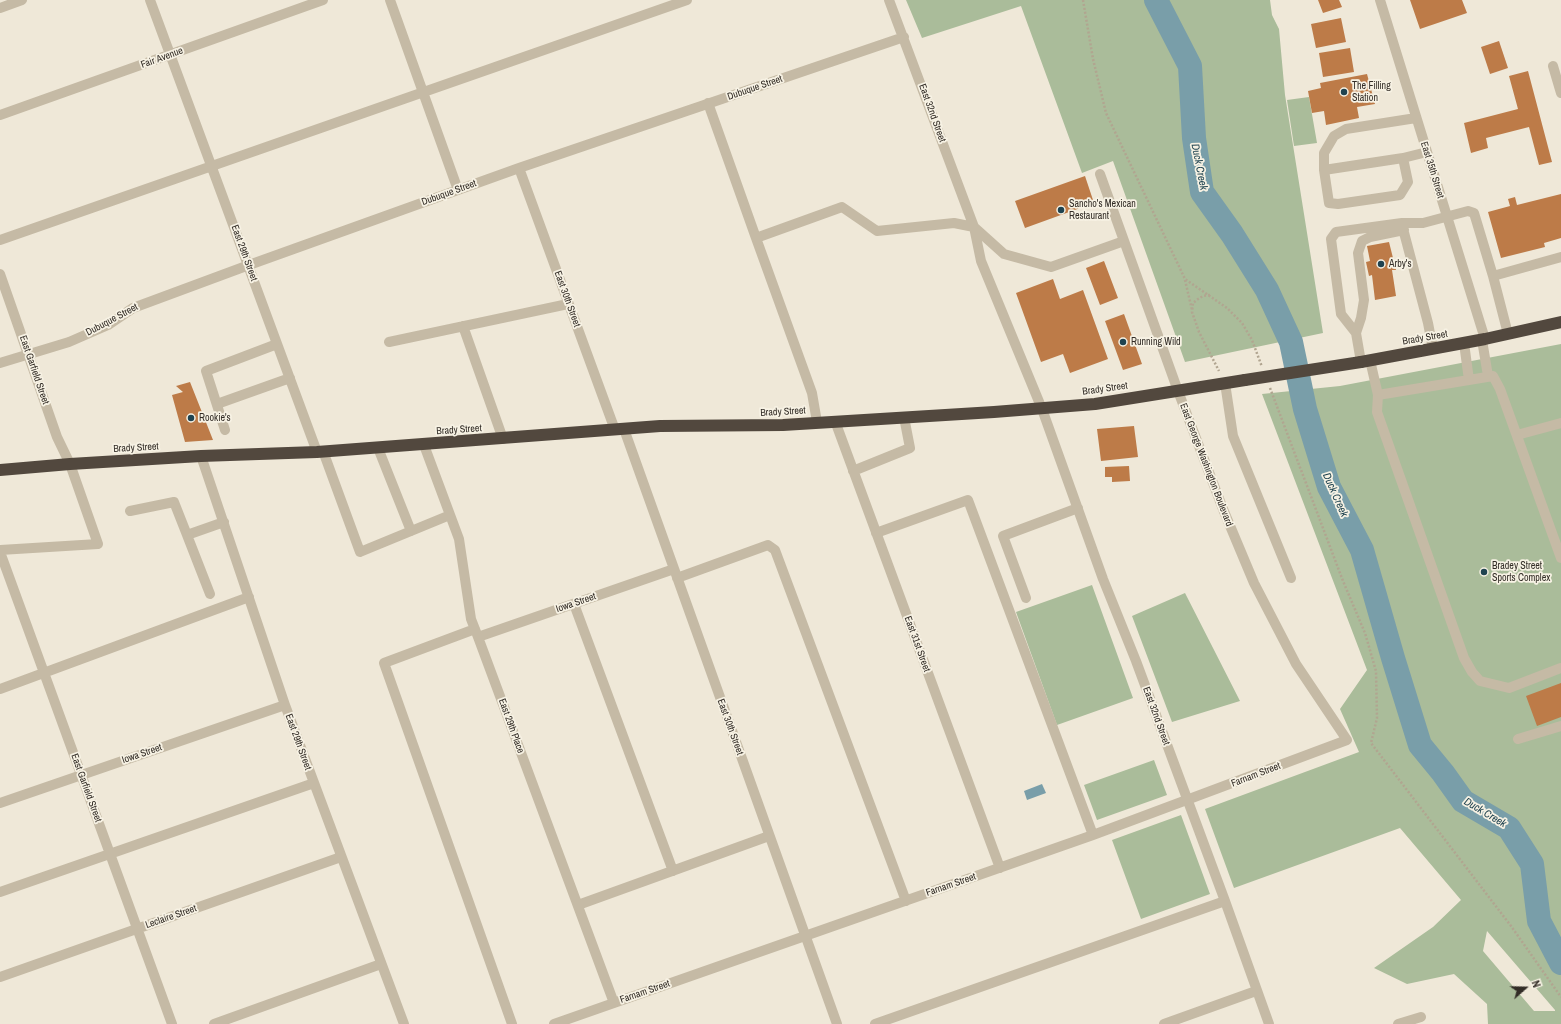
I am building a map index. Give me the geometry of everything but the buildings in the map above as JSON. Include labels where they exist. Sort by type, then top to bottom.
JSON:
[{"type":"highway","name":"Brady Street","points":[[0,470],[202,456],[320,452],[660,426],[783,425],[1042,409],[1095,404],[1366,361],[1483,340],[1561,322]]},
{"type":"street","points":[[0,8],[22,0]]},
{"type":"street","name":"East 29th Street","points":[[150,0],[277,344],[360,552],[411,531]]},
{"type":"street","name":"Fair Avenue","points":[[0,116],[324,0]]},
{"type":"street","points":[[390,0],[458,190]]},
{"type":"street","points":[[0,240],[687,0]]},
{"type":"street","name":"East 32nd Street","points":[[889,0],[974,227],[981,261],[1042,409],[1103,579],[1136,661],[1269,1024]]},
{"type":"street","name":"East 35th Street","points":[[1380,0],[1447,216],[1483,340],[1488,376]]},
{"type":"street","name":"Dubuque Street","points":[[0,363],[69,342],[108,325],[133,308],[249,265],[519,168],[904,38]]},
{"type":"street","points":[[1553,66],[1561,93]]},
{"type":"street","points":[[708,103],[812,393],[817,422]]},
{"type":"street","points":[[1403,158],[1408,182],[1400,195],[1338,204],[1329,203],[1324,170],[1324,153],[1334,136],[1346,129],[1416,118]]},
{"type":"street","points":[[1324,170],[1403,158],[1427,152]]},
{"type":"street","name":"East 30th Street","points":[[519,168],[568,304],[676,573],[804,936],[837,1024]]},
{"type":"street","name":"East George Washington Boulevard","points":[[1100,174],[1178,391],[1223,509],[1254,583],[1296,664],[1347,740]]},
{"type":"street","points":[[756,238],[842,208],[877,231],[954,223],[974,227],[1004,254],[1051,267],[1124,241]]},
{"type":"street","points":[[1508,334],[1493,276],[1474,213],[1468,211],[1423,223],[1403,226],[1336,232],[1331,239],[1341,314],[1356,333],[1378,395],[1377,412],[1464,658],[1472,672],[1480,681],[1509,688],[1561,668]]},
{"type":"street","points":[[1356,333],[1361,318],[1364,300],[1358,253],[1362,241],[1403,226]]},
{"type":"street","points":[[1403,226],[1428,323],[1432,349]]},
{"type":"street","points":[[1493,276],[1561,257]]},
{"type":"street","name":"East Garfield Street","points":[[0,274],[57,437],[70,464],[98,544],[0,551],[4,572],[44,674],[172,1024]]},
{"type":"street","points":[[388,342],[568,304]]},
{"type":"street","points":[[463,326],[503,439]]},
{"type":"street","points":[[1464,343],[1469,380]]},
{"type":"street","points":[[225,430],[206,370],[277,344]]},
{"type":"street","points":[[1378,395],[1493,376],[1500,389],[1561,558]]},
{"type":"street","points":[[217,404],[290,378]]},
{"type":"street","points":[[1225,383],[1233,436],[1291,578]]},
{"type":"street","points":[[854,471],[910,448],[904,417]]},
{"type":"street","name":"East 31st Street","points":[[835,421],[1000,868]]},
{"type":"street","points":[[1517,436],[1561,422]]},
{"type":"street","name":"East 29th Place","points":[[424,445],[459,539],[472,619],[476,633],[614,1003]]},
{"type":"street","points":[[378,448],[411,531],[450,515]]},
{"type":"street","name":"East 29th Street","points":[[202,456],[285,706],[404,1024]]},
{"type":"street","points":[[876,533],[968,500],[1094,835]]},
{"type":"street","points":[[130,511],[174,502],[210,594]]},
{"type":"street","points":[[1026,598],[1003,536],[1078,508]]},
{"type":"street","points":[[187,535],[224,522]]},
{"type":"street","name":"Iowa Street","points":[[512,1024],[384,663],[476,633],[768,545],[775,550],[906,901]]},
{"type":"street","points":[[0,689],[249,597]]},
{"type":"street","points":[[574,604],[673,871]]},
{"type":"street","name":"Iowa Street","points":[[0,803],[285,706]]},
{"type":"street","points":[[1518,739],[1561,726]]},
{"type":"street","name":"Farnam Street","points":[[554,1024],[1094,835],[1188,801],[1347,740]]},
{"type":"street","points":[[0,892],[314,783]]},
{"type":"street","points":[[578,905],[769,836]]},
{"type":"street","name":"Leclaire Street","points":[[0,977],[341,857]]},
{"type":"street","points":[[875,1024],[1225,901]]},
{"type":"street","points":[[214,1024],[381,964]]},
{"type":"street","points":[[1164,1024],[1256,991]]},
{"type":"street","points":[[1398,1024],[1420,1017]]},
{"type":"path","points":[[1083,0],[1093,60],[1106,113],[1185,279],[1192,312],[1199,332],[1225,383]]},
{"type":"path","points":[[1185,279],[1227,308],[1242,323],[1252,340],[1263,369]]},
{"type":"path","points":[[1192,312],[1193,303],[1203,296],[1210,295]]},
{"type":"path","points":[[1268,384],[1343,581],[1365,633],[1376,671],[1377,718],[1371,743],[1511,926],[1561,998]]},
{"type":"green space","points":[[906,0],[1270,0],[1272,15],[1279,29],[1285,95],[1323,333],[1185,362],[1113,161],[1082,173],[1021,6],[922,38]]},
{"type":"green space","points":[[1309,97],[1317,143],[1294,146],[1287,100]]},
{"type":"green space","points":[[1561,344],[1561,1024],[1488,1024],[1487,1004],[1454,974],[1407,984],[1374,968],[1433,927],[1461,900],[1400,828],[1234,888],[1205,809],[1359,752],[1340,709],[1367,670],[1262,394],[1340,386]],"holes":[[[1487,931],[1555,1010],[1534,1011],[1483,951]]]},
{"type":"green space","points":[[1092,585],[1133,698],[1057,725],[1016,612]]},
{"type":"green space","points":[[1185,593],[1240,701],[1172,722],[1132,616]]},
{"type":"green space","points":[[1154,760],[1167,795],[1097,820],[1084,785]]},
{"type":"green space","points":[[1181,815],[1210,894],[1141,919],[1112,840]]},
{"type":"water","points":[[1042,784],[1046,793],[1027,800],[1024,791]]},
{"type":"waterway","name":"Duck Creek","points":[[1156,0],[1190,66],[1194,138],[1202,192],[1232,234],[1267,290],[1291,342],[1305,409],[1329,487],[1362,550],[1420,745],[1463,801],[1509,828],[1532,864],[1539,921],[1561,963]]},
{"type":"place","name":"The Filling Station","points":[[1344,92]]},
{"type":"place","name":"Sancho's Mexican Restaurant","points":[[1061,210]]},
{"type":"place","name":"Arby's","points":[[1381,264]]},
{"type":"place","name":"Running Wild","points":[[1123,342]]},
{"type":"place","name":"Rookie's","points":[[191,418]]},
{"type":"place","name":"Bradey Street Sports Complex","points":[[1484,572]]}]
